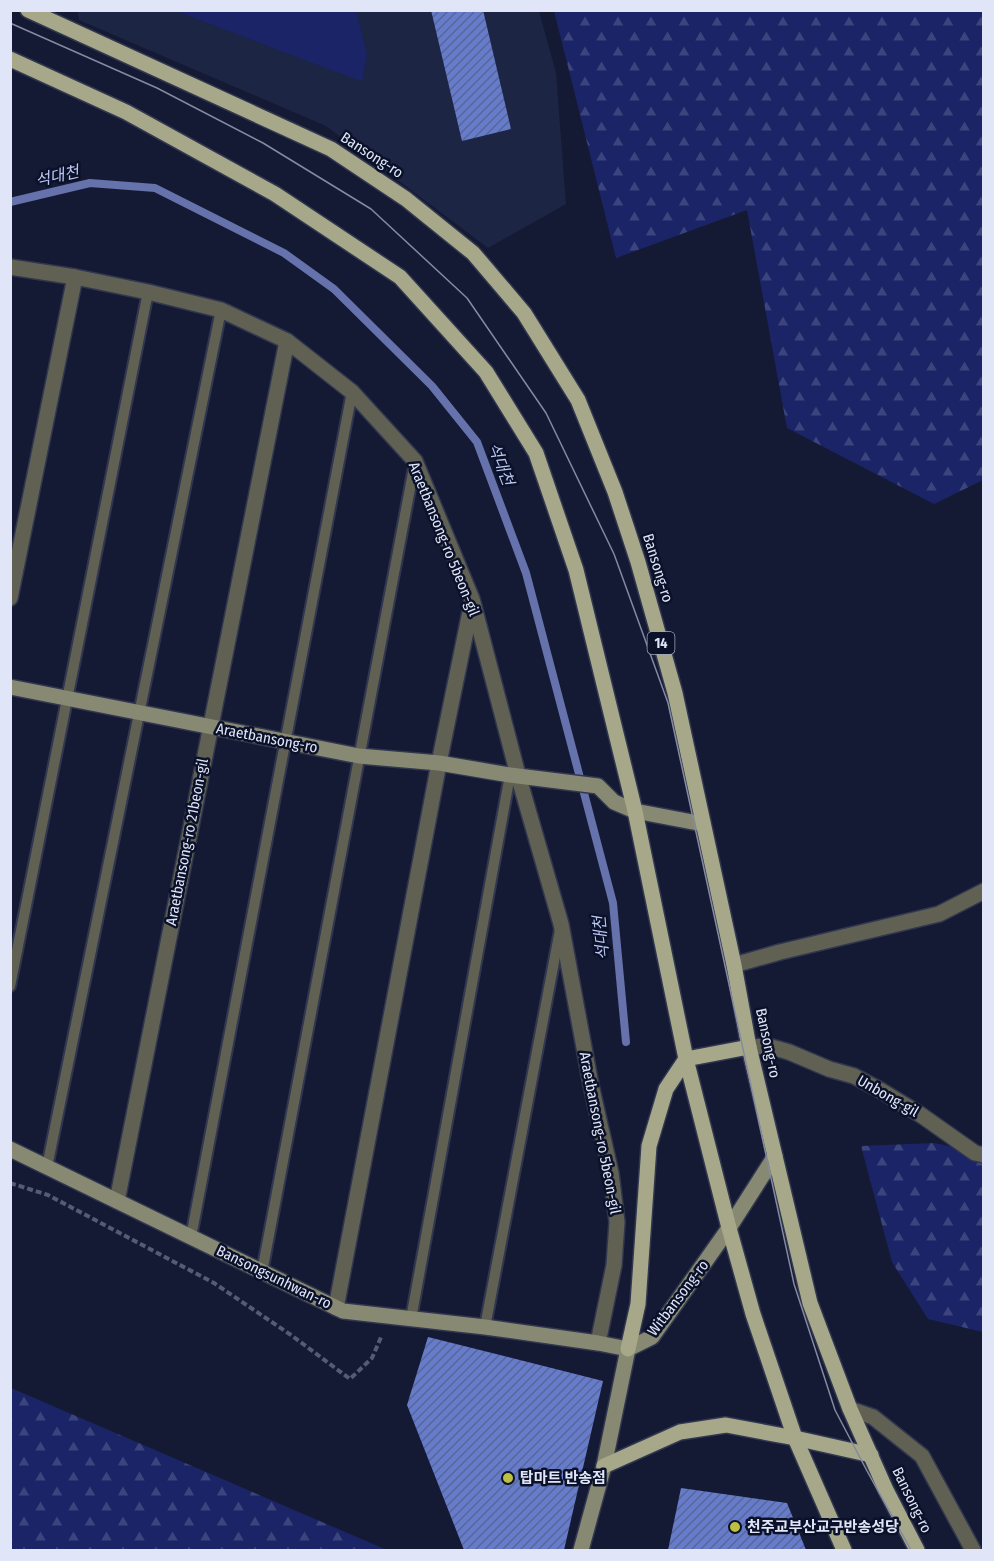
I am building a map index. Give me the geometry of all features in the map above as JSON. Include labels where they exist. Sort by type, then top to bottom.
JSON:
[{"type":"main road","name":"Bansong-ro","points":[[28,10],[331,149],[406,199],[472,253],[524,313],[578,400],[615,492],[638,562],[675,693],[734,965],[749,1047],[810,1303],[850,1409],[886,1490],[917,1551]]},
{"type":"main road","points":[[10,59],[126,112],[275,194],[400,277],[486,372],[536,453],[576,570],[635,811],[686,1059],[753,1314],[795,1438],[844,1551]]},
{"type":"main road","name":"Araetbansong-ro","points":[[10,687],[359,756],[439,764],[598,786],[614,802],[635,811]]},
{"type":"main road","points":[[635,811],[703,824]]},
{"type":"main road","points":[[582,1551],[604,1466],[638,1304],[649,1146],[666,1089],[686,1059],[749,1047]]},
{"type":"main road","name":"Bansongsunhwan-ro","points":[[10,1149],[343,1311],[484,1327],[628,1349]]},
{"type":"main road","name":"Witbansong-ro","points":[[628,1349],[652,1337],[729,1228],[775,1156]]},
{"type":"main road","points":[[604,1466],[680,1431],[726,1425],[871,1455]]},
{"type":"street","name":"Araetbansong-ro 5beon-gil","points":[[10,267],[75,276],[220,310],[287,341],[352,392],[415,461],[472,599],[518,775],[561,924],[610,1173],[617,1222],[614,1265],[598,1343]]},
{"type":"street","points":[[10,598],[75,276]]},
{"type":"street","name":"Araetbansong-ro 21beon-gil","points":[[117,1201],[287,341]]},
{"type":"street","points":[[336,1308],[472,599]]},
{"type":"street","points":[[734,965],[939,914],[984,891]]},
{"type":"street","name":"Unbong-gil","points":[[749,1047],[768,1046],[854,1076],[880,1089],[921,1115],[975,1153],[984,1155]]},
{"type":"street","points":[[850,1409],[873,1416],[922,1456],[973,1551]]},
{"type":"lane","points":[[10,986],[69,699],[148,292]]},
{"type":"lane","points":[[47,1167],[220,310]]},
{"type":"lane","points":[[191,1237],[352,392]]},
{"type":"lane","points":[[262,1272],[415,461]]},
{"type":"lane","points":[[411,1319],[518,775]]},
{"type":"lane","name":"Araetbansong-ro 5beon-gil","points":[[484,1327],[561,924]]},
{"type":"path","points":[[10,1183],[48,1195],[214,1283],[291,1335],[350,1379],[372,1358],[390,1316]]},
{"type":"shaded area","points":[[78,11],[539,11],[556,73],[566,204],[488,248],[326,126],[79,20]]},
{"type":"green space","points":[[176,11],[356,11],[367,54],[362,81],[323,67]]},
{"type":"green space","points":[[554,11],[983,11],[983,480],[934,504],[787,428],[747,210],[616,258]]},
{"type":"green space","points":[[934,1143],[983,1153],[983,1332],[928,1319],[892,1262],[861,1146]]},
{"type":"green space","points":[[11,1388],[387,1550],[11,1550]]},
{"type":"building","points":[[431,10],[483,10],[511,129],[462,141]]},
{"type":"building","name":"탑마트 반송점","points":[[428,1337],[603,1381],[564,1550],[464,1550],[407,1405]]},
{"type":"building","name":"천주교부산교구반송성당","points":[[681,1488],[787,1503],[806,1550],[668,1550]]},
{"type":"waterway","name":"석대천","points":[[10,202],[90,183],[155,188],[284,253],[334,289],[432,386],[477,442],[526,573],[613,903],[626,1042]]},
{"type":"tram line","points":[[10,23],[157,88],[263,143],[371,209],[467,298],[546,413],[614,554],[668,703],[794,1284],[835,1410],[911,1550]]},
{"type":"place","name":"탑마트 반송점","points":[[508,1478]]},
{"type":"place","name":"천주교부산교구반송성당","points":[[735,1527]]}]
